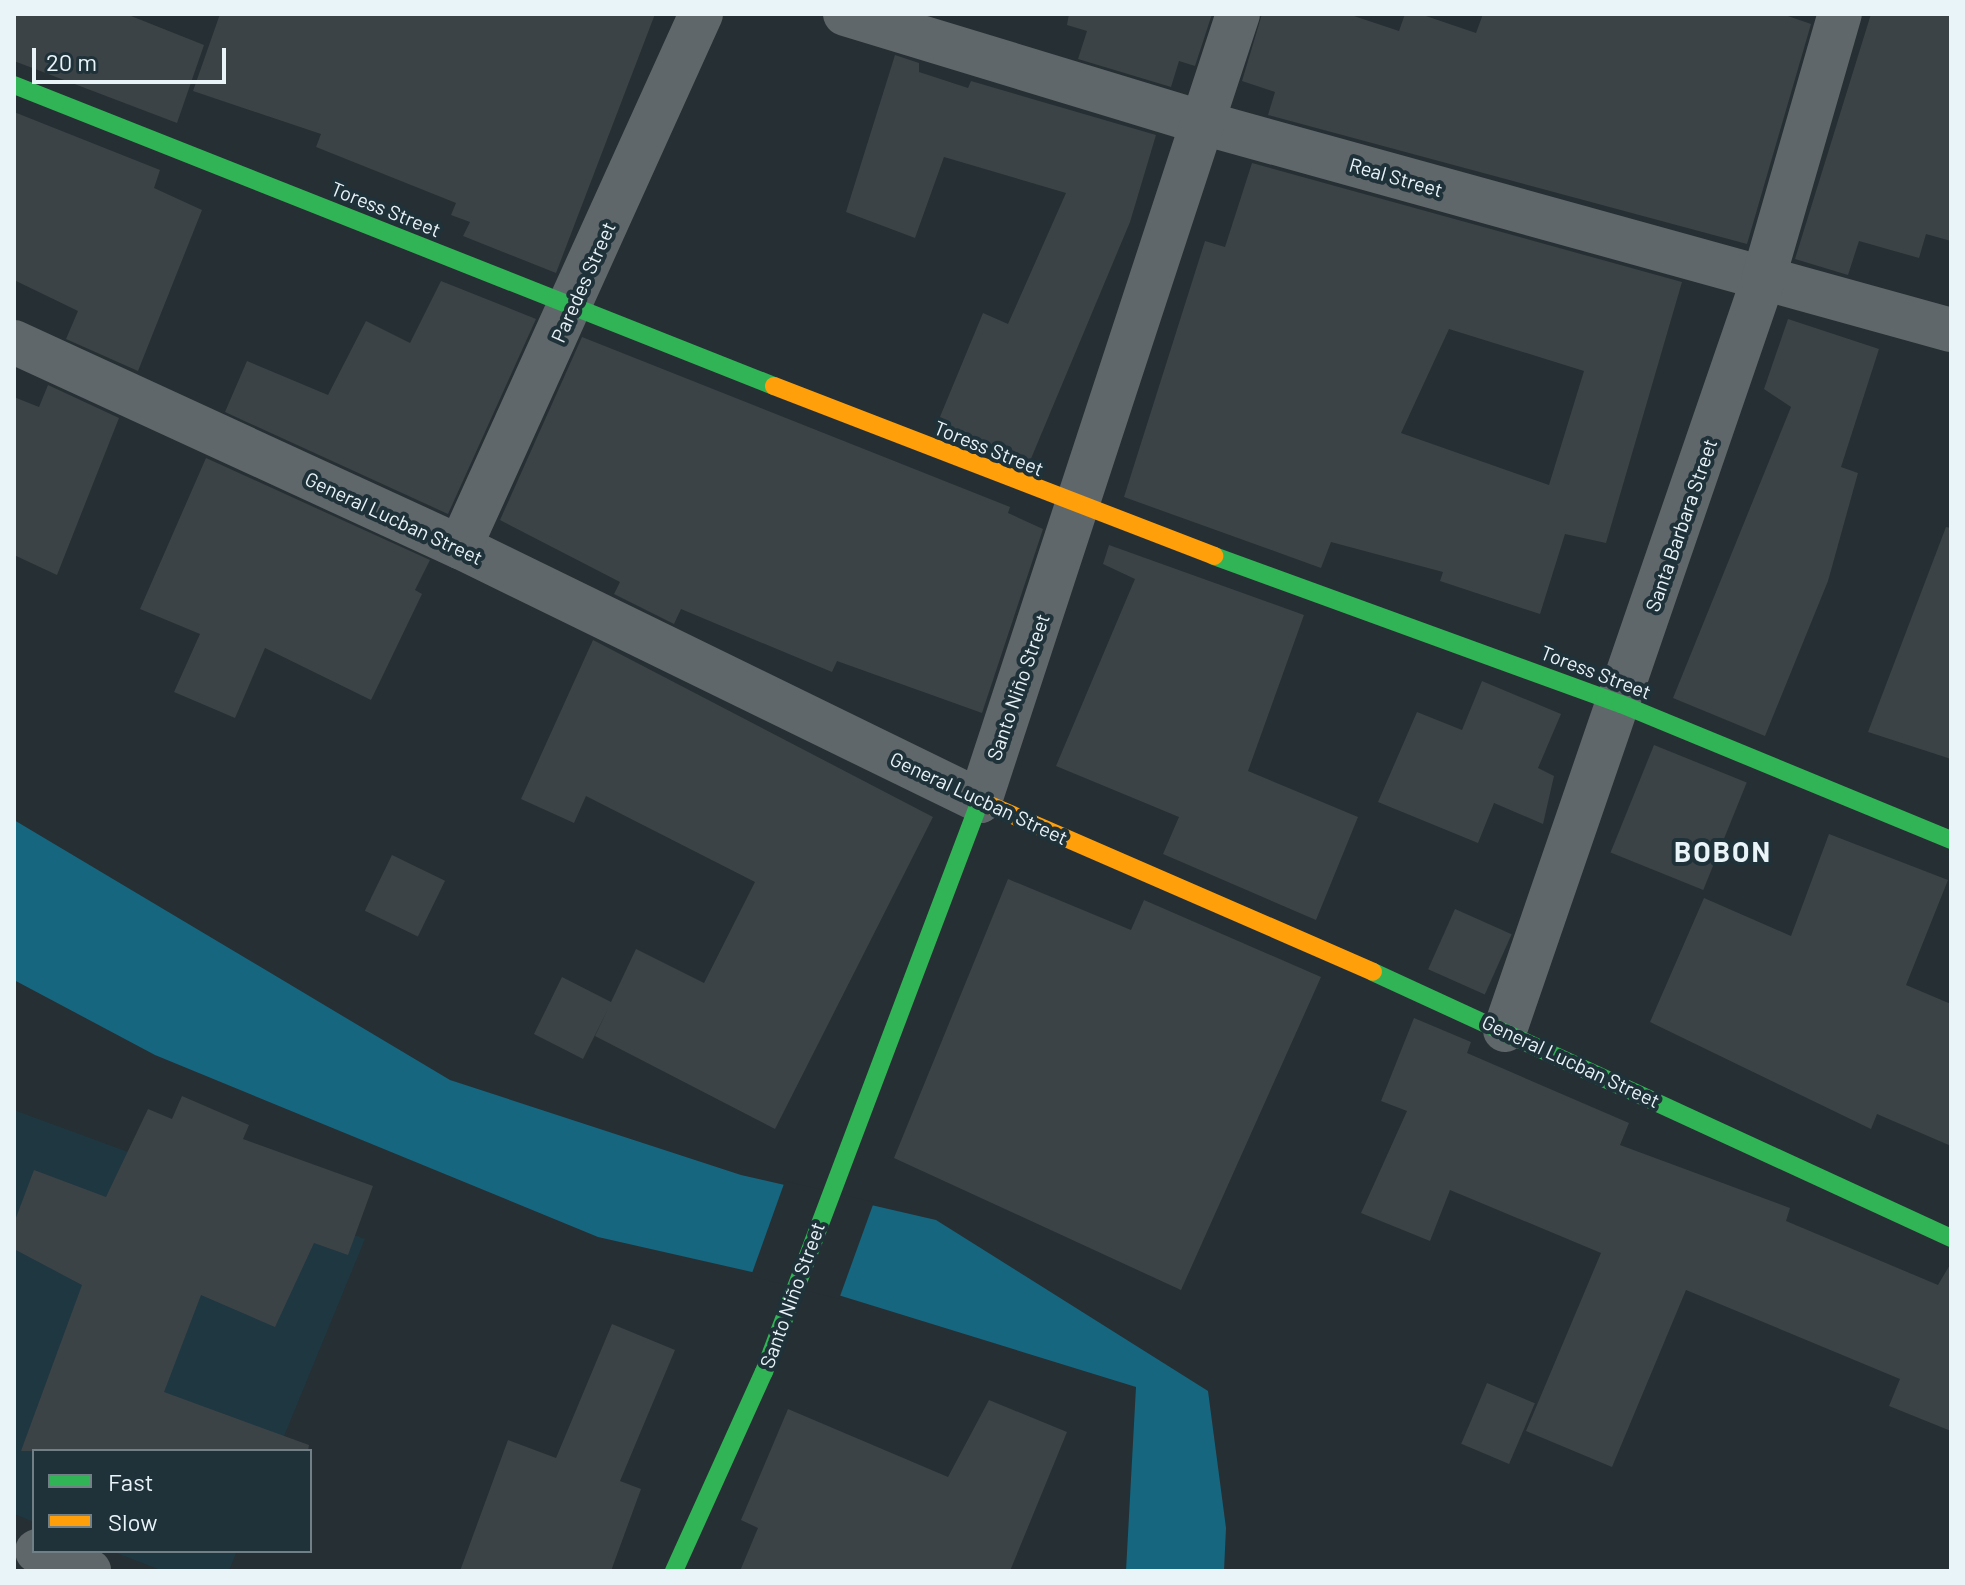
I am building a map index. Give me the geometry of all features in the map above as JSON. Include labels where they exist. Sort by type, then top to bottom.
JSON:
[{"type":"street","name":"Paredes Street","points":[[460,547],[572,306],[701,14]]},
{"type":"street","name":"Real Street","points":[[845,14],[1203,123],[1951,330]]},
{"type":"street","name":"Santo Niño Street","points":[[674,1571],[764,1372],[876,1064],[980,801],[1079,507],[1238,14]]},
{"type":"street","name":"Santa Barbara Street","points":[[1505,1030],[1621,704],[1763,280],[1840,14]]},
{"type":"street","name":"Toress Street","points":[[14,85],[1079,507],[1621,704],[1951,840]]},
{"type":"street","name":"General Lucban Street","points":[[14,342],[460,547],[980,801],[1505,1030],[1951,1238]]},
{"type":"shaded area","points":[[14,1110],[365,1239],[279,1449],[32,1449],[32,1521],[14,1514]]},
{"type":"shaded area","points":[[116,1553],[236,1553],[229,1571],[163,1571]]},
{"type":"water","points":[[14,820],[450,1080],[741,1175],[936,1220],[1208,1391],[1226,1528],[1224,1571],[1126,1571],[1136,1387],[796,1282],[598,1237],[155,1055],[14,980]]},
{"type":"pier","points":[[785,1181],[874,1202],[839,1299],[751,1276]]},
{"type":"building","points":[[14,14],[126,14],[204,45],[177,123],[14,61]]},
{"type":"building","points":[[220,14],[655,14],[556,273],[463,236],[470,222],[451,215],[456,203],[316,147],[321,134],[193,91]]},
{"type":"building","points":[[1069,14],[1212,14],[1195,66],[1179,61],[1171,87],[1078,59],[1087,31],[1067,25]]},
{"type":"building","points":[[1262,14],[1348,14],[1399,31],[1405,14],[1420,14],[1476,33],[1483,14],[1782,14],[1811,24],[1747,244],[1268,115],[1275,92],[1242,81]]},
{"type":"building","points":[[1871,14],[1951,14],[1951,241],[1926,234],[1919,258],[1859,241],[1848,275],[1795,259]]},
{"type":"building","points":[[895,55],[919,63],[919,72],[968,88],[971,81],[1156,135],[1130,222],[1030,461],[937,424],[983,313],[1008,324],[1066,193],[944,157],[915,238],[846,212]]},
{"type":"building","points":[[14,112],[160,170],[154,188],[202,210],[138,371],[66,339],[78,311],[14,280]]},
{"type":"building","points":[[1252,163],[1682,282],[1606,543],[1565,534],[1540,614],[1440,581],[1443,572],[1331,542],[1321,568],[1124,497],[1205,241],[1225,247]],"holes":[[[1449,329],[1584,371],[1549,485],[1401,433]]]},
{"type":"building","points":[[441,281],[536,319],[448,514],[225,412],[247,361],[328,395],[366,321],[410,343]]},
{"type":"building","points":[[1788,319],[1879,349],[1841,467],[1858,473],[1828,581],[1765,736],[1673,698],[1791,407],[1764,389]]},
{"type":"building","points":[[582,337],[1010,507],[1008,513],[1043,529],[982,713],[837,661],[832,672],[681,609],[674,624],[614,594],[620,582],[500,520]]},
{"type":"building","points":[[48,385],[119,418],[57,575],[14,555],[14,397],[39,407]]},
{"type":"building","points":[[206,458],[430,560],[415,590],[422,594],[371,700],[265,648],[235,718],[174,692],[200,634],[140,609]]},
{"type":"building","points":[[1946,527],[1951,528],[1951,759],[1868,732]]},
{"type":"building","points":[[1109,545],[1304,615],[1248,771],[1358,817],[1316,920],[1163,854],[1179,817],[1056,766],[1135,579],[1103,564]]},
{"type":"building","points":[[593,640],[933,817],[775,1129],[595,1036],[609,1007],[583,1059],[534,1034],[562,977],[611,1002],[636,949],[704,983],[755,882],[586,796],[574,823],[521,799]]},
{"type":"building","points":[[1482,681],[1561,714],[1538,768],[1554,776],[1543,824],[1494,803],[1478,843],[1378,802],[1417,712],[1462,730]]},
{"type":"building","points":[[1654,745],[1747,782],[1703,890],[1611,853]]},
{"type":"building","points":[[1829,834],[1948,880],[1906,985],[1951,1004],[1951,1146],[1877,1114],[1871,1129],[1650,1022],[1704,898],[1791,936]]},
{"type":"building","points":[[392,855],[445,881],[418,937],[365,911]]},
{"type":"building","points":[[1008,879],[1131,930],[1144,900],[1321,977],[1181,1290],[894,1158]]},
{"type":"building","points":[[1455,909],[1512,934],[1485,995],[1428,969]]},
{"type":"building","points":[[1414,1018],[1471,1042],[1467,1053],[1629,1123],[1620,1145],[1790,1208],[1786,1221],[1938,1285],[1951,1263],[1951,1431],[1889,1406],[1900,1379],[1686,1290],[1612,1467],[1526,1431],[1601,1253],[1450,1190],[1430,1241],[1361,1213],[1407,1111],[1381,1101]]},
{"type":"building","points":[[182,1096],[249,1125],[243,1139],[373,1186],[348,1255],[314,1243],[275,1327],[201,1295],[164,1392],[309,1445],[308,1449],[21,1451],[82,1285],[14,1249],[14,1223],[34,1170],[106,1197],[148,1109],[172,1119]]},
{"type":"building","points":[[612,1324],[675,1350],[620,1481],[641,1489],[611,1571],[460,1571],[508,1440],[556,1458]]},
{"type":"building","points":[[1487,1383],[1535,1403],[1509,1464],[1461,1444]]},
{"type":"building","points":[[989,1400],[1067,1432],[1010,1571],[740,1571],[758,1528],[741,1520],[788,1409],[948,1477]]},
{"type":"traffic: fast","points":[[14,85],[774,386]]},
{"type":"traffic: fast","points":[[1214,556],[1621,704],[1951,840]]},
{"type":"traffic: fast","points":[[674,1571],[764,1372],[980,801],[985,803]]},
{"type":"traffic: fast","points":[[1373,972],[1951,1238]]},
{"type":"traffic: slow","points":[[774,386],[1214,556]]},
{"type":"traffic: slow","points":[[985,803],[1373,972]]},
{"type":"district","name":"BOBON","points":[[1723,851]]}]
